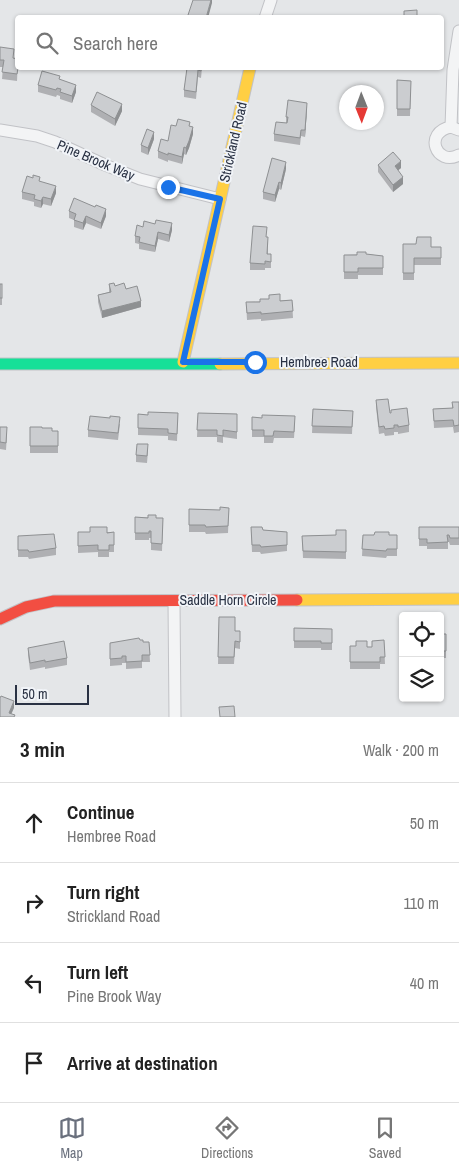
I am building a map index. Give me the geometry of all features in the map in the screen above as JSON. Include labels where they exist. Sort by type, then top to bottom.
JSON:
[{"type":"street","points":[[266,15],[271,0]]},
{"type":"street","points":[[459,31],[453,70],[455,128],[442,130],[438,133],[435,146],[444,157],[450,158],[459,155]]},
{"type":"street","name":"Strickland Road","points":[[183,362],[250,70]]},
{"type":"street","name":"Pine Brook Way","points":[[0,130],[37,136],[140,178],[168,187],[220,199]]},
{"type":"street","name":"Hembree Road","points":[[0,364],[183,362],[459,363]]},
{"type":"street","name":"Saddle Horn Circle","points":[[0,618],[36,604],[54,602],[459,599]]},
{"type":"street","points":[[174,601],[175,717]]},
{"type":"building","points":[[193,0],[211,0],[207,15],[188,15]]},
{"type":"building","points":[[417,10],[417,15],[404,15],[404,11]]},
{"type":"building","points":[[0,47],[14,49],[13,58],[15,58],[17,74],[2,72],[4,60],[0,60]]},
{"type":"building","points":[[187,70],[198,70],[196,92],[184,90]]},
{"type":"building","points":[[42,71],[60,76],[59,79],[76,85],[72,96],[60,92],[61,89],[57,88],[56,90],[38,85]]},
{"type":"building","points":[[397,80],[411,81],[410,109],[397,109]]},
{"type":"building","points":[[97,92],[122,104],[115,119],[91,105]]},
{"type":"building","points":[[288,100],[307,103],[305,130],[301,130],[300,138],[274,134],[276,122],[287,123]]},
{"type":"building","points":[[178,119],[190,122],[189,126],[193,127],[186,148],[184,147],[182,157],[158,151],[161,139],[168,141],[171,125],[176,126]]},
{"type":"building","points":[[147,129],[154,132],[148,148],[141,145]]},
{"type":"building","points":[[393,152],[401,161],[395,166],[403,177],[393,185],[378,165]]},
{"type":"building","points":[[272,158],[286,162],[281,183],[279,182],[275,195],[263,192]]},
{"type":"building","points":[[33,175],[40,177],[39,181],[56,186],[51,199],[43,197],[41,201],[34,199],[35,195],[22,192],[27,176],[33,178]]},
{"type":"building","points":[[74,198],[95,207],[96,205],[106,209],[101,223],[86,216],[83,223],[74,220],[76,214],[69,211]]},
{"type":"building","points":[[156,220],[172,223],[169,235],[158,232],[155,246],[139,242],[140,237],[135,236],[137,225],[143,227],[144,221],[155,224]]},
{"type":"building","points":[[253,226],[267,227],[267,254],[271,254],[271,262],[265,261],[265,264],[250,263]]},
{"type":"building","points":[[417,237],[431,237],[431,247],[441,247],[441,258],[414,258],[414,273],[403,273],[403,244],[416,244]]},
{"type":"building","points":[[357,252],[383,256],[383,268],[358,268],[358,272],[344,272],[344,255],[357,255]]},
{"type":"building","points":[[114,283],[115,286],[124,283],[126,289],[137,286],[141,301],[102,311],[98,295],[111,292],[109,284]]},
{"type":"building","points":[[0,284],[2,284],[2,298],[0,298]]},
{"type":"building","points":[[280,294],[280,301],[292,300],[293,311],[261,314],[261,312],[247,313],[246,302],[260,302],[260,299],[269,299],[269,295]]},
{"type":"building","points":[[388,399],[390,413],[391,410],[407,408],[409,425],[398,427],[398,425],[394,425],[394,428],[385,429],[384,426],[379,427],[376,400]]},
{"type":"building","points":[[452,402],[459,402],[459,425],[454,426],[453,420],[434,421],[433,409],[453,408]]},
{"type":"building","points":[[313,409],[353,411],[352,427],[312,426]]},
{"type":"building","points":[[148,412],[178,413],[177,434],[168,433],[168,429],[138,428],[138,414],[148,415]]},
{"type":"building","points":[[198,413],[237,414],[237,432],[223,430],[223,436],[217,435],[217,430],[197,430]]},
{"type":"building","points":[[262,415],[295,416],[294,432],[274,431],[273,436],[264,436],[264,430],[252,430],[252,417],[262,418]]},
{"type":"building","points":[[90,416],[120,417],[118,433],[88,430]]},
{"type":"building","points":[[0,427],[7,427],[6,443],[0,442]]},
{"type":"building","points":[[30,427],[52,428],[52,431],[58,431],[58,446],[30,446]]},
{"type":"building","points":[[137,444],[148,444],[147,456],[136,455]]},
{"type":"building","points":[[220,507],[229,508],[228,526],[206,527],[205,525],[189,525],[189,509],[220,510]]},
{"type":"building","points":[[148,515],[156,515],[156,518],[163,518],[162,544],[151,543],[151,531],[149,533],[135,533],[135,517],[148,518]]},
{"type":"building","points":[[90,527],[107,527],[107,533],[114,532],[114,545],[109,545],[109,550],[98,550],[98,545],[78,546],[78,532],[90,532]]},
{"type":"building","points":[[251,527],[262,527],[263,530],[287,532],[287,545],[261,547],[260,545],[252,545]]},
{"type":"building","points":[[419,527],[459,527],[459,538],[450,538],[447,535],[448,542],[427,543],[427,539],[419,539]]},
{"type":"building","points":[[336,530],[346,530],[346,552],[303,551],[302,536],[336,535]]},
{"type":"building","points":[[375,532],[389,532],[389,535],[397,535],[397,549],[387,549],[386,551],[362,549],[363,535],[374,535]]},
{"type":"building","points":[[54,534],[56,548],[29,552],[28,550],[18,550],[18,536]]},
{"type":"building","points":[[219,617],[235,617],[235,631],[240,631],[240,642],[235,641],[234,657],[218,657]]},
{"type":"building","points":[[294,628],[332,629],[332,643],[294,641]]},
{"type":"building","points":[[444,634],[446,634],[446,651],[444,651]]},
{"type":"building","points":[[139,638],[143,642],[149,642],[150,655],[142,655],[142,661],[126,662],[126,656],[110,659],[110,643]]},
{"type":"building","points":[[384,640],[385,657],[380,657],[380,662],[350,662],[350,646],[356,646],[356,641],[367,641],[367,647],[372,647],[372,641]]},
{"type":"building","points":[[64,641],[67,658],[30,663],[28,648]]},
{"type":"building","points":[[1,696],[14,701],[9,713],[15,715],[14,717],[0,717]]},
{"type":"building","points":[[234,706],[235,717],[220,717],[219,707]]},
{"type":"traffic: fast","points":[[0,364],[220,364]]},
{"type":"traffic: slow","points":[[183,362],[250,70]]},
{"type":"traffic: slow","points":[[220,364],[459,363]]},
{"type":"traffic: slow","points":[[297,600],[459,599]]},
{"type":"traffic: jam","points":[[0,619],[26,607],[54,601],[297,600]]},
{"type":"route","points":[[168,187],[220,199],[183,362],[255,362]]}]
